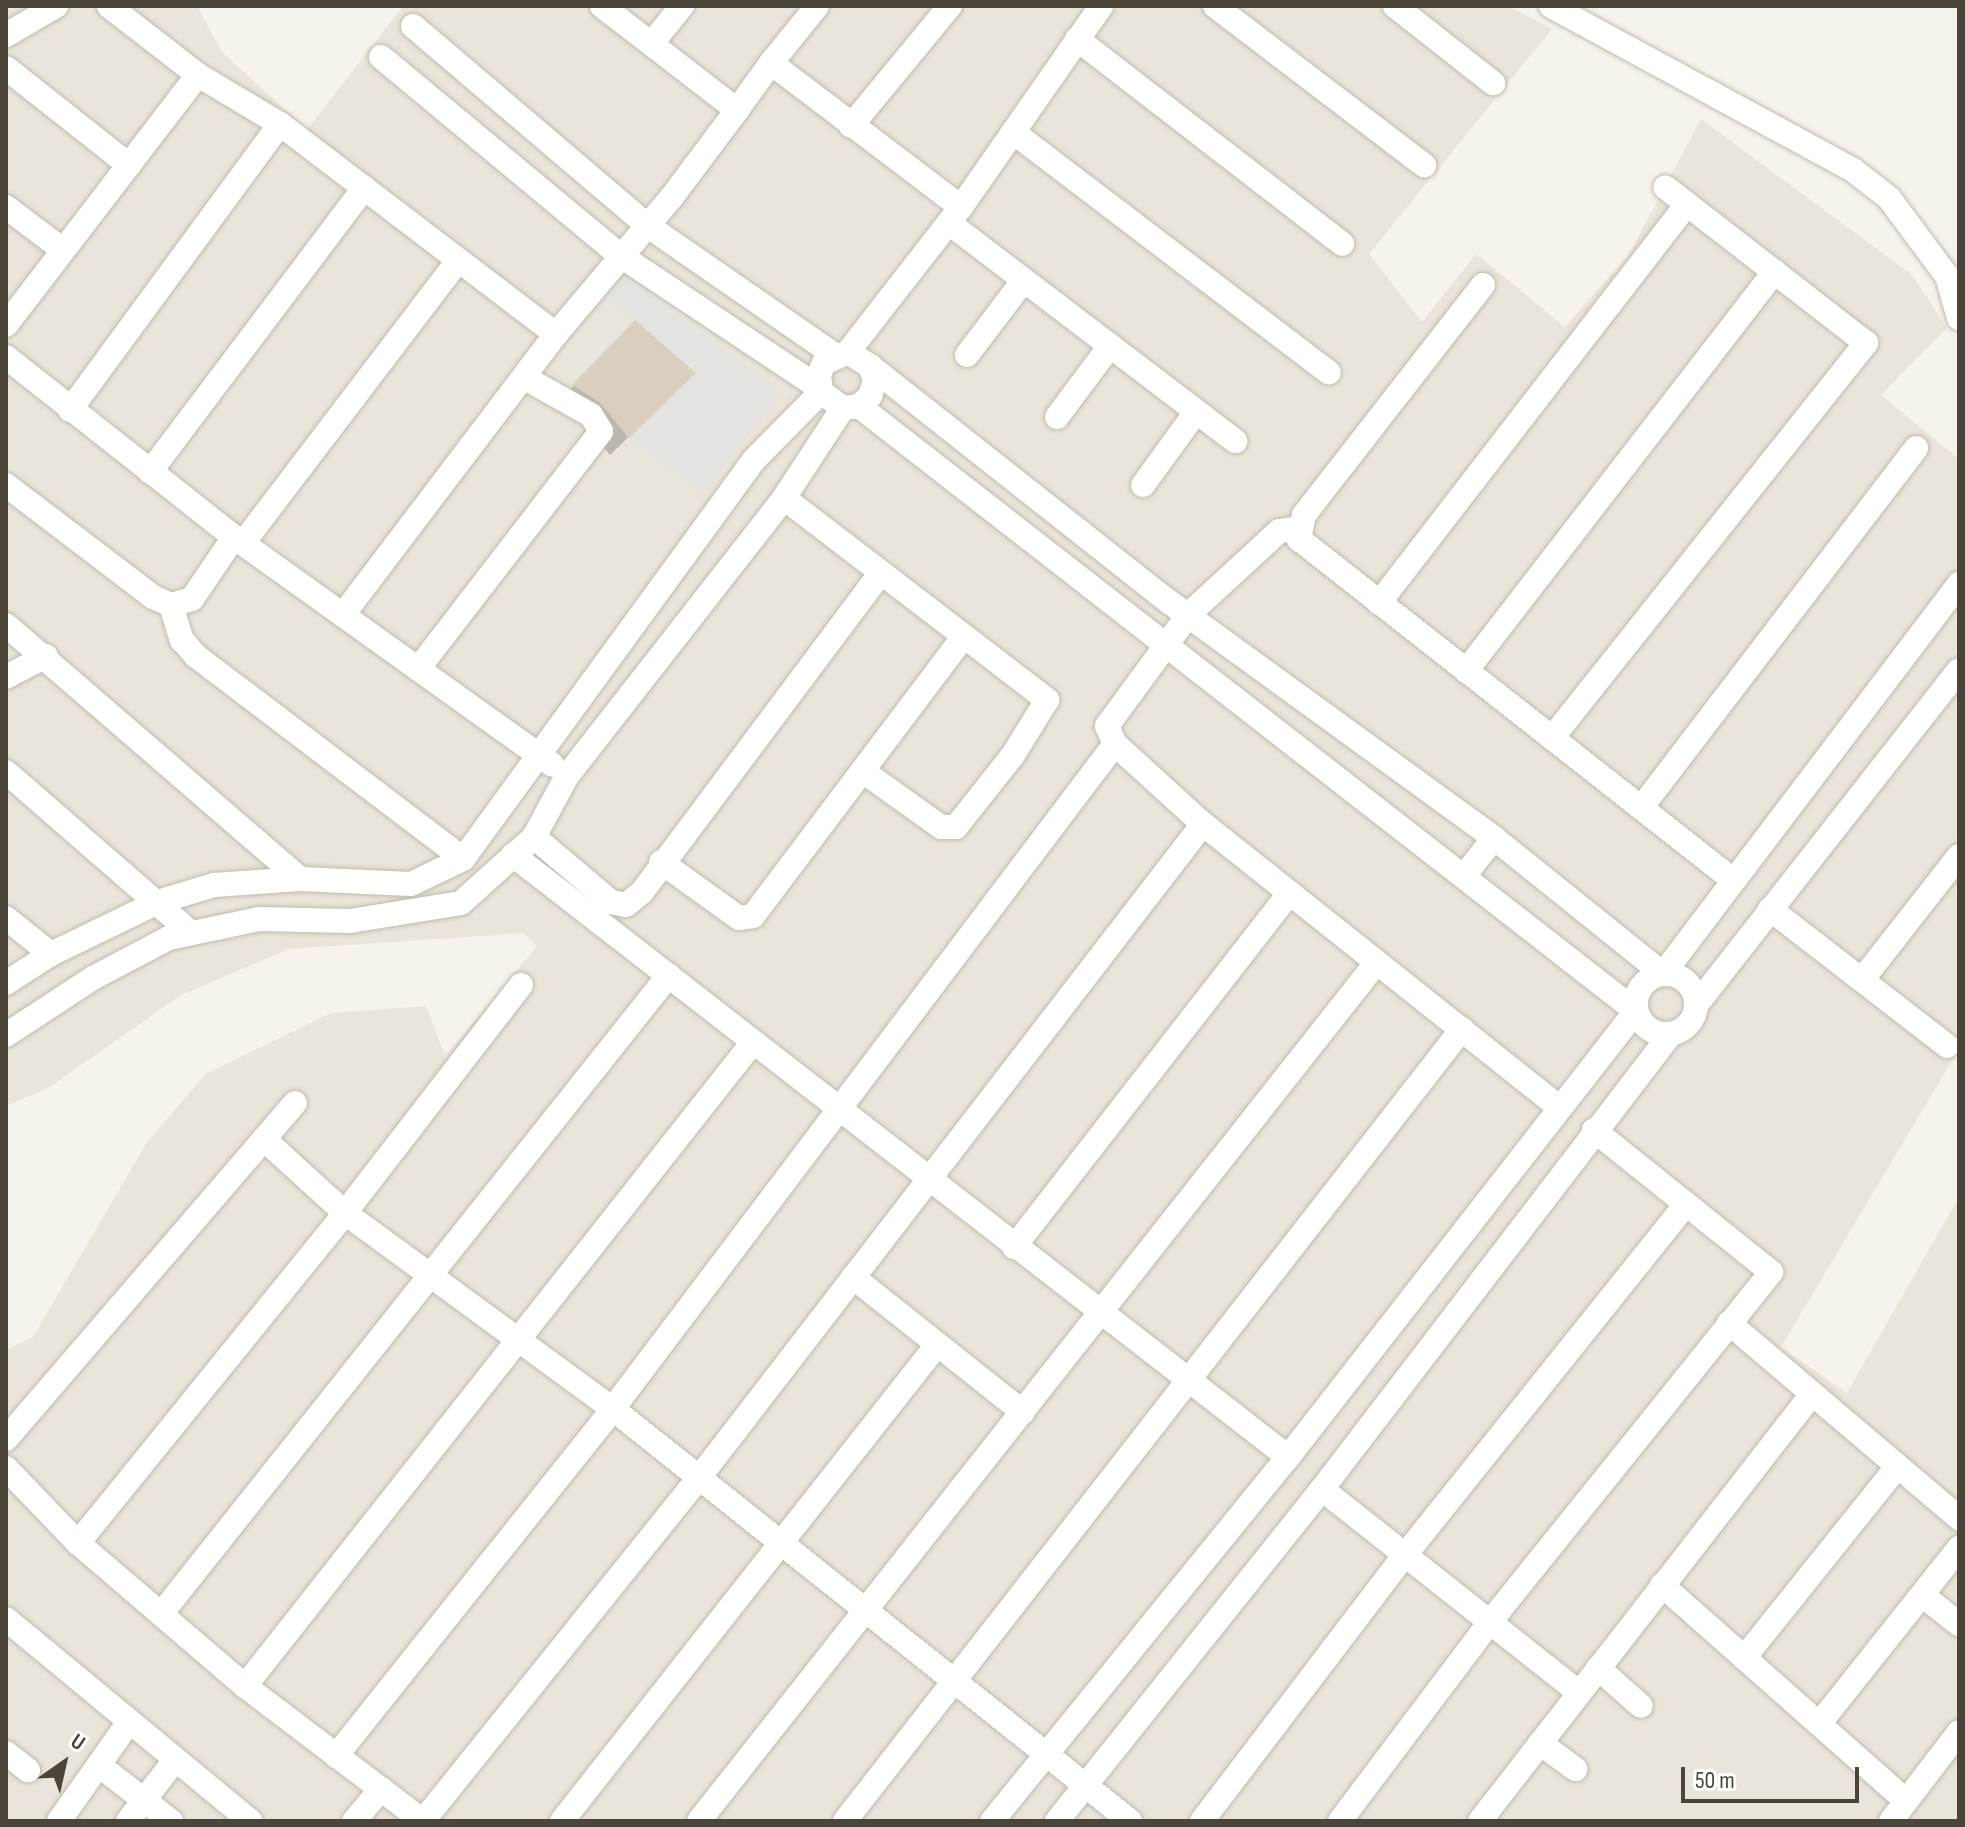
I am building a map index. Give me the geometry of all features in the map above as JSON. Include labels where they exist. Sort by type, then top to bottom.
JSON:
[{"type":"street","points":[[6,35],[56,6]]},
{"type":"street","points":[[109,6],[198,75],[280,124],[556,334]]},
{"type":"street","points":[[602,6],[737,110]]},
{"type":"street","points":[[652,43],[682,6]]},
{"type":"street","points":[[343,615],[556,334],[648,226],[817,6]]},
{"type":"street","points":[[851,126],[950,6]]},
{"type":"street","points":[[6,983],[51,954],[158,902],[214,885],[300,879],[411,884],[463,859],[541,757],[753,461],[820,390],[824,363],[841,354],[955,215],[1101,6]]},
{"type":"street","points":[[1215,6],[1424,165]]},
{"type":"street","points":[[1395,6],[1493,83]]},
{"type":"street","points":[[1551,6],[1853,170],[1889,198],[1947,276],[1959,318]]},
{"type":"street","points":[[413,26],[648,226],[841,354],[870,366],[1168,601],[1494,838],[1663,974],[1688,984],[1697,1004]]},
{"type":"street","points":[[1077,39],[1342,244]]},
{"type":"street","points":[[381,57],[621,256],[820,390],[851,407],[1464,876],[1636,1011],[1648,1029],[1670,1035]]},
{"type":"street","points":[[771,63],[955,215],[1024,280],[1235,441]]},
{"type":"street","points":[[6,68],[129,165]]},
{"type":"street","points":[[6,325],[198,75]]},
{"type":"street","points":[[70,410],[280,124]]},
{"type":"street","points":[[1013,132],[1329,373]]},
{"type":"street","points":[[1552,738],[1866,343],[1665,187]]},
{"type":"street","points":[[150,472],[364,188]]},
{"type":"street","points":[[1379,603],[1687,204]]},
{"type":"street","points":[[6,207],[63,250]]},
{"type":"street","points":[[6,485],[153,597],[171,605],[192,599],[458,261]]},
{"type":"street","points":[[1466,671],[1775,271]]},
{"type":"street","points":[[693,304],[715,272]]},
{"type":"street","points":[[967,355],[1024,280]]},
{"type":"street","points":[[1483,285],[1299,528],[1299,539],[1733,880]]},
{"type":"street","points":[[1057,417],[1110,346]]},
{"type":"street","points":[[6,357],[238,540],[567,776]]},
{"type":"street","points":[[6,1035],[93,978],[169,938],[259,919],[350,921],[461,903],[534,837],[567,776],[784,498],[851,407],[870,396],[875,381],[870,366]]},
{"type":"street","points":[[418,669],[601,431],[591,415],[525,378]]},
{"type":"street","points":[[1143,485],[1196,412]]},
{"type":"street","points":[[1641,808],[1916,448]]},
{"type":"street","points":[[784,498],[963,637],[1029,681],[1047,700],[1013,755],[956,827],[948,829],[864,772]]},
{"type":"street","points":[[1299,528],[1279,531],[1189,614],[1107,726],[1115,744],[1203,824],[1560,1108]]},
{"type":"street","points":[[534,837],[618,905],[626,905],[642,892],[661,862],[880,574]]},
{"type":"street","points":[[992,1821],[1288,1457],[1636,1011],[1640,989],[1663,974],[1959,584]]},
{"type":"street","points":[[171,605],[182,640],[196,656],[395,802],[463,859]]},
{"type":"street","points":[[6,625],[46,656],[300,879]]},
{"type":"street","points":[[661,862],[747,920],[864,772],[963,637]]},
{"type":"street","points":[[6,677],[46,656]]},
{"type":"street","points":[[1057,1821],[1322,1489],[1594,1130],[1670,1035],[1690,1024],[1697,1004],[1959,670]]},
{"type":"street","points":[[336,1756],[613,1409],[841,1113],[1115,744]]},
{"type":"street","points":[[6,772],[191,933]]},
{"type":"street","points":[[6,1468],[78,1543],[245,1686],[423,1821],[698,1479],[1203,824]]},
{"type":"street","points":[[1464,876],[1494,838]]},
{"type":"street","points":[[513,855],[1101,1315],[1288,1457]]},
{"type":"street","points":[[1862,980],[1959,856]]},
{"type":"street","points":[[1014,1247],[1290,893]]},
{"type":"street","points":[[1770,909],[1947,1046]]},
{"type":"street","points":[[6,918],[51,954]]},
{"type":"street","points":[[699,1821],[1377,962]]},
{"type":"street","points":[[161,1614],[669,975]]},
{"type":"street","points":[[78,1543],[345,1213],[521,985]]},
{"type":"street","points":[[845,1821],[1462,1029]]},
{"type":"street","points":[[245,1686],[520,1343],[753,1042]]},
{"type":"street","points":[[6,1439],[266,1141],[295,1103]]},
{"type":"street","points":[[1340,1821],[1490,1622],[1771,1272],[1594,1130]]},
{"type":"street","points":[[1535,1140],[1567,1166]]},
{"type":"street","points":[[266,1141],[345,1213],[613,1409],[779,1544],[866,1610],[951,1682],[1130,1821]]},
{"type":"street","points":[[1202,1821],[1405,1555],[1686,1204]]},
{"type":"street","points":[[853,1277],[1023,1412]]},
{"type":"street","points":[[1729,1323],[1959,1518]]},
{"type":"street","points":[[562,1821],[937,1345]]},
{"type":"street","points":[[1485,1819],[1540,1743],[1812,1394]]},
{"type":"street","points":[[1744,1658],[1898,1466]]},
{"type":"street","points":[[1322,1489],[1579,1693]]},
{"type":"street","points":[[1819,1724],[1959,1548]]},
{"type":"street","points":[[1662,1585],[1906,1801]]},
{"type":"street","points":[[1922,1595],[1959,1624]]},
{"type":"street","points":[[6,1619],[250,1821]]},
{"type":"street","points":[[1598,1668],[1641,1706]]},
{"type":"street","points":[[59,1821],[129,1722]]},
{"type":"street","points":[[1891,1821],[1959,1732]]},
{"type":"street","points":[[1540,1743],[1575,1769]]},
{"type":"street","points":[[6,1753],[28,1770]]},
{"type":"street","points":[[128,1821],[175,1760]]},
{"type":"street","points":[[100,1766],[171,1821]]},
{"type":"street","points":[[354,1821],[381,1789]]},
{"type":"shaded area","points":[[6,6],[197,6],[222,52],[307,130],[403,6],[1508,6],[1552,29],[1369,254],[1422,322],[1476,254],[1565,327],[1629,254],[1701,119],[1912,275],[1947,328],[1881,395],[1959,459],[1959,1049],[1781,1347],[1847,1393],[1959,1197],[1959,1821],[6,1821],[6,1350],[33,1337],[147,1142],[206,1074],[331,1013],[426,1006],[445,1056],[537,946],[523,933],[289,949],[181,995],[48,1088],[6,1106]]},
{"type":"shaded area","points":[[622,272],[782,393],[703,493],[629,438],[696,373],[603,293]]},
{"type":"building","points":[[635,320],[696,373],[629,438],[599,402],[572,385]]}]
